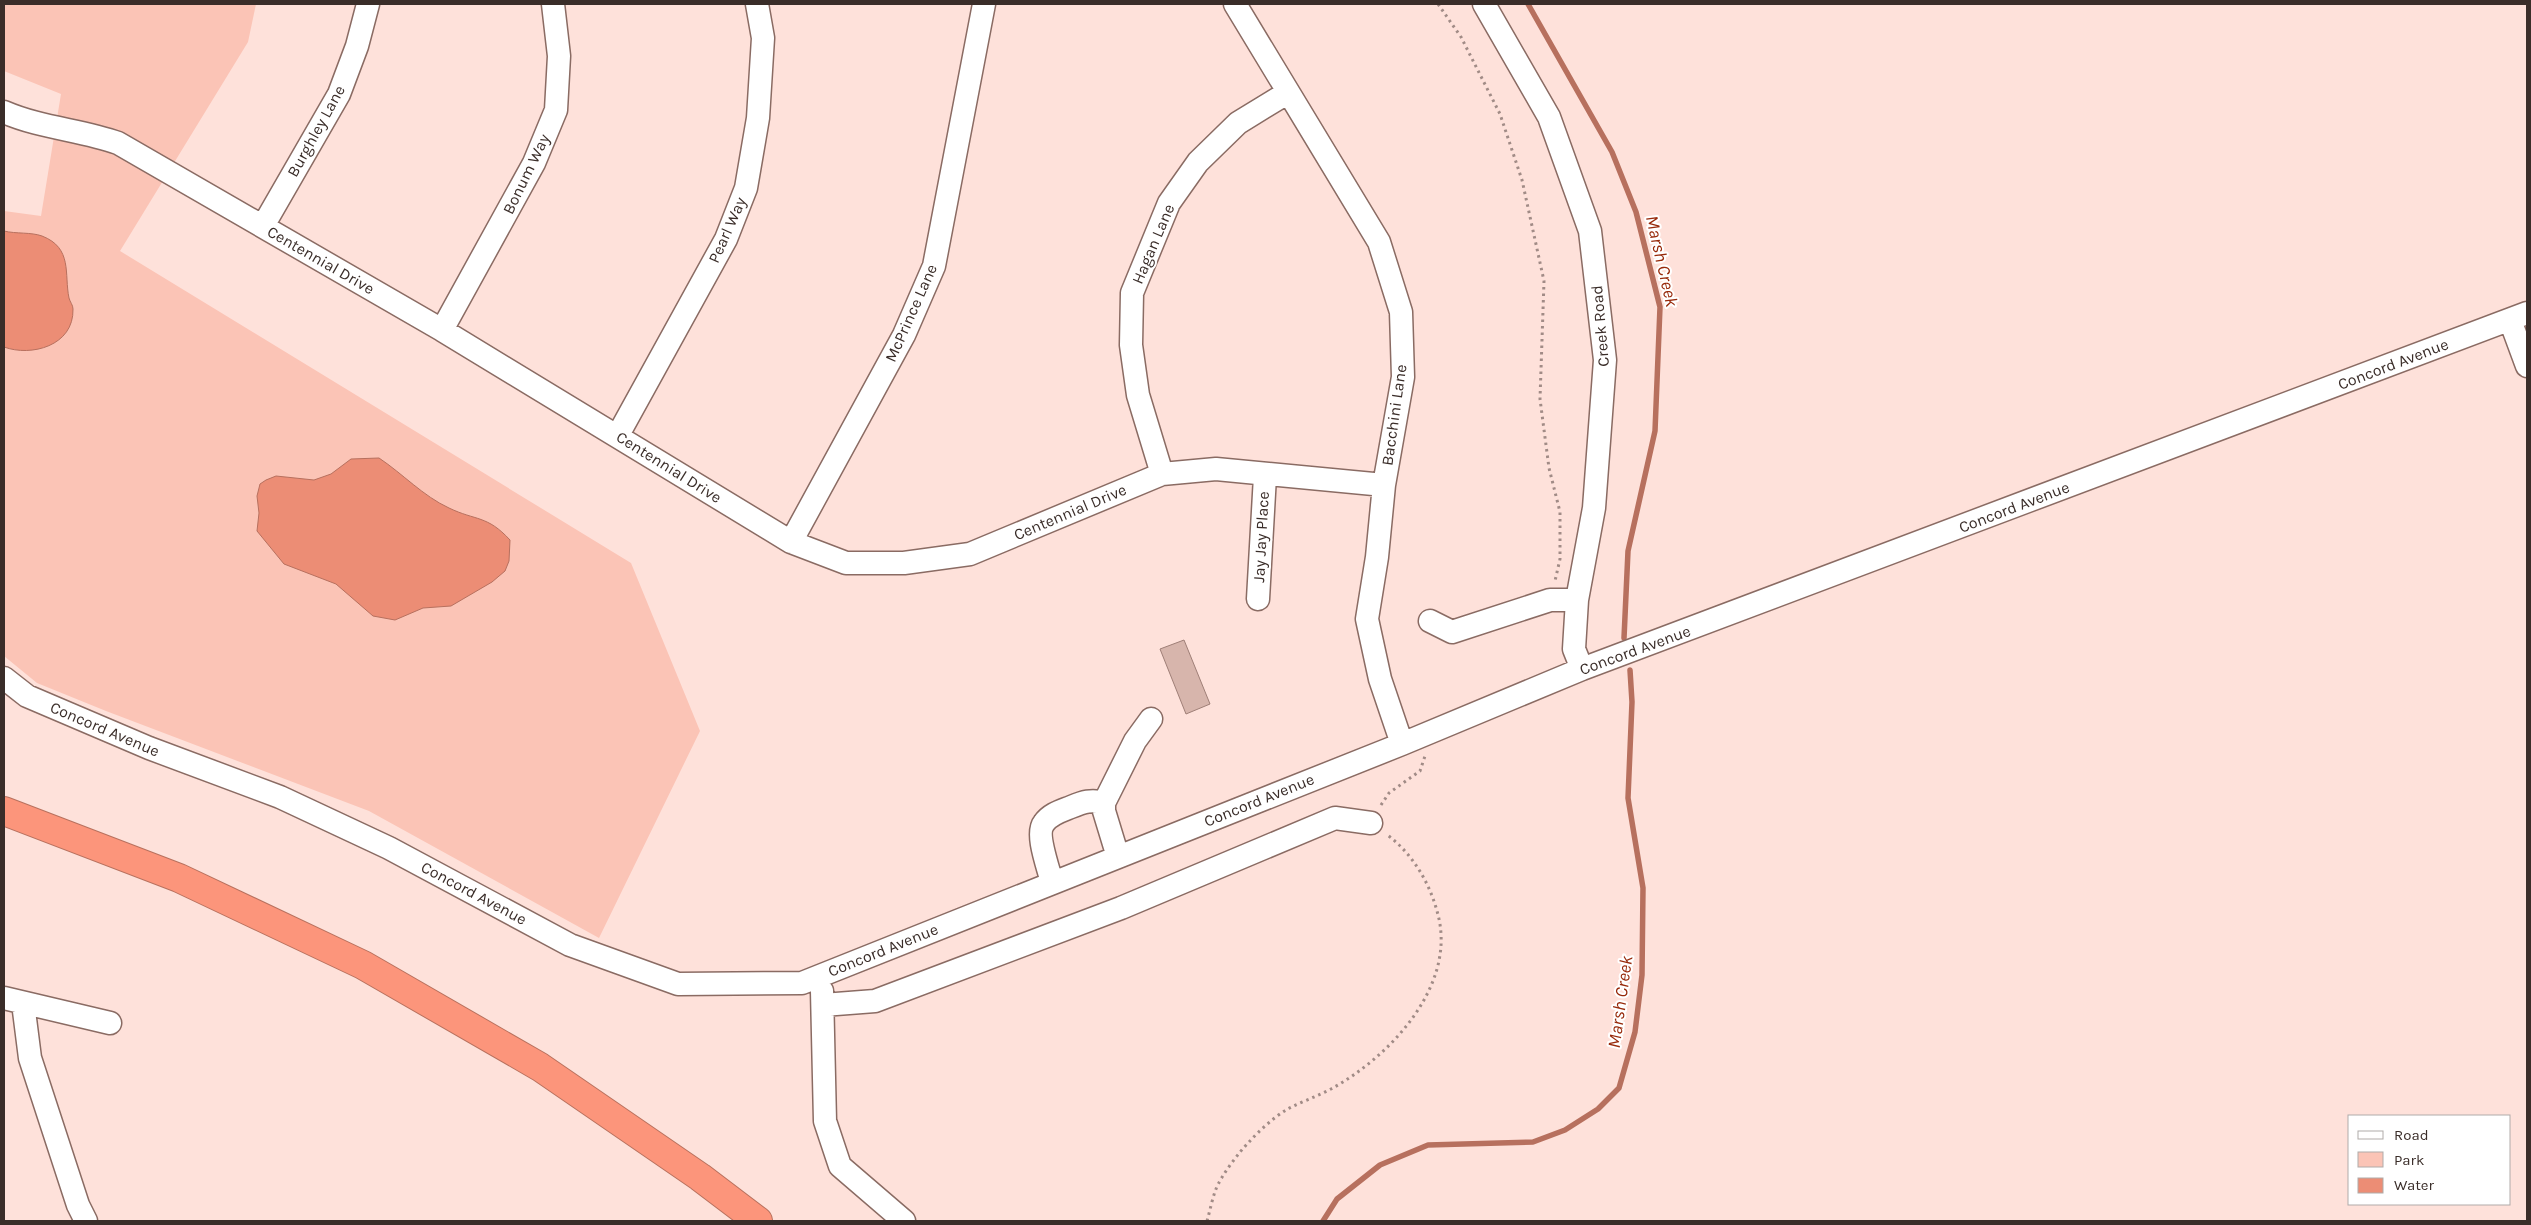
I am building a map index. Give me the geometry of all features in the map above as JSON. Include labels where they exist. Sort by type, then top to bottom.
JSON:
[{"type":"highway","points":[[4,811],[179,878],[363,965],[540,1067],[700,1177],[758,1221]]},
{"type":"street","name":"Burghley Lane","points":[[263,226],[339,94],[357,46],[368,4]]},
{"type":"street","name":"Bonum Way","points":[[442,330],[534,162],[556,110],[558,56],[553,4]]},
{"type":"street","name":"Pearl Way","points":[[618,435],[726,239],[746,188],[758,118],[763,38],[757,4]]},
{"type":"street","name":"McPrince Lane","points":[[791,542],[904,335],[934,266],[984,4]]},
{"type":"street","name":"Bacchini Lane","points":[[1235,4],[1287,93],[1379,242],[1401,312],[1403,377],[1384,485],[1377,557],[1367,618],[1380,679],[1402,744]]},
{"type":"street","name":"Creek Road","points":[[1484,4],[1549,117],[1590,231],[1605,360],[1594,508],[1578,600],[1574,649],[1582,669]]},
{"type":"street","name":"Hagan Lane","points":[[1162,474],[1138,395],[1131,345],[1132,293],[1169,203],[1198,162],[1238,123],[1287,93]]},
{"type":"street","name":"Centennial Drive","points":[[4,112],[52,128],[93,135],[118,143],[442,330],[618,435],[791,542],[846,563],[904,563],[970,554],[1162,474],[1216,469],[1265,476],[1384,485]]},
{"type":"street","points":[[2518,317],[2527,366]]},
{"type":"street","name":"Concord Avenue","points":[[4,678],[27,696],[150,748],[280,798],[389,848],[570,944],[678,984],[802,983],[1402,744],[1582,669],[2518,317]]},
{"type":"street","name":"Jay Jay Place","points":[[1258,598],[1265,476]]},
{"type":"street","points":[[1430,621],[1452,632],[1550,600],[1578,600]]},
{"type":"street","points":[[1118,857],[1104,811],[1104,803],[1135,741],[1151,718]]},
{"type":"street","points":[[1052,883],[1041,839],[1043,824],[1052,815],[1081,803],[1094,800],[1104,803]]},
{"type":"street","points":[[822,1005],[875,1001],[1121,908],[1335,818],[1372,823]]},
{"type":"street","points":[[822,975],[825,1121],[840,1166],[904,1221]]},
{"type":"street","points":[[82,1213],[30,1058],[14,1000],[110,1023]]},
{"type":"path","points":[[1438,4],[1461,38],[1500,114],[1522,180],[1544,281],[1540,399],[1549,468],[1560,512],[1560,559],[1550,600]]},
{"type":"path","points":[[1207,1221],[1216,1188],[1248,1143],[1286,1111],[1332,1089],[1362,1068],[1388,1045],[1420,1009],[1436,976],[1442,954],[1440,926],[1434,896],[1416,866],[1393,839],[1372,823],[1389,793],[1420,771],[1426,753]]},
{"type":"green space","points":[[4,4],[256,4],[248,42],[120,251],[631,563],[700,731],[599,938],[369,811],[37,683],[4,656],[4,211],[41,216],[61,94],[4,71]]},
{"type":"water","points":[[4,231],[42,236],[59,247],[63,255],[69,298],[73,308],[71,322],[59,340],[49,346],[26,350],[4,347]]},
{"type":"water","points":[[379,458],[440,503],[458,512],[488,522],[502,532],[510,540],[509,561],[505,571],[492,582],[451,606],[423,608],[395,620],[373,616],[336,584],[284,564],[257,531],[259,513],[257,496],[260,484],[276,476],[314,480],[331,474],[351,459]]},
{"type":"building","points":[[1184,640],[1210,704],[1186,714],[1160,649]]},
{"type":"waterway","name":"Marsh Creek","points":[[1528,4],[1612,152],[1636,212],[1660,307],[1655,431],[1628,551],[1624,638]]},
{"type":"waterway","name":"Marsh Creek","points":[[1323,1221],[1337,1199],[1380,1165],[1428,1145],[1533,1142],[1565,1130],[1598,1109],[1619,1088],[1635,1032],[1642,975],[1643,888],[1628,798],[1632,702],[1630,670]]}]
